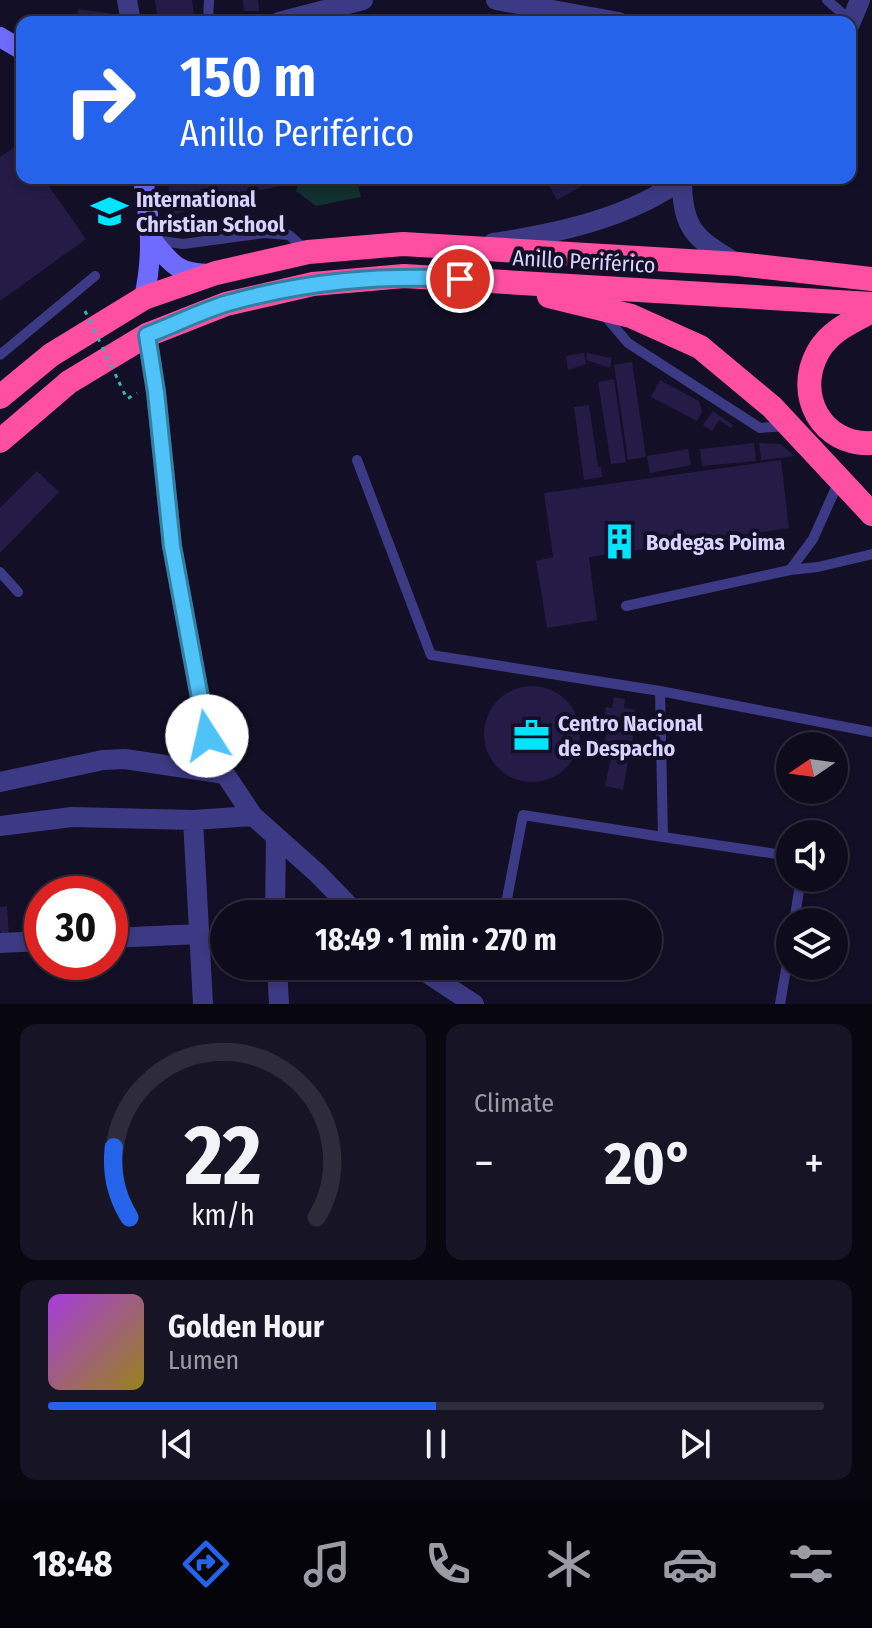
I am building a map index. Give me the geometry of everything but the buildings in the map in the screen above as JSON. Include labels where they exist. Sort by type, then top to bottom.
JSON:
[{"type":"highway","name":"Anillo Periférico","points":[[0,397],[51,355],[144,298],[216,273],[308,252],[403,244],[466,247],[738,264],[870,279]]},
{"type":"highway","name":"Anillo Periférico","points":[[0,441],[69,382],[147,335],[226,304],[313,284],[404,276],[872,304]]},
{"type":"highway","points":[[488,281],[631,316],[700,347],[772,407],[872,514]]},
{"type":"highway","points":[[872,311],[836,330],[819,350],[808,374],[809,399],[818,418],[834,435],[858,444],[872,443]]},
{"type":"street","points":[[302,16],[363,0]]},
{"type":"street","points":[[503,0],[587,16]]},
{"type":"street","points":[[144,184],[152,240],[144,298]]},
{"type":"street","points":[[466,247],[549,235],[627,210],[674,184]]},
{"type":"street","points":[[683,184],[682,205],[690,227],[707,246],[738,264]]},
{"type":"street","points":[[152,240],[172,265],[188,274],[216,273]]},
{"type":"street","points":[[147,335],[172,546],[207,736],[225,774],[253,816],[343,900]]},
{"type":"street","points":[[0,782],[103,760],[125,759],[225,774]]},
{"type":"street","points":[[0,826],[72,817],[193,820],[253,816]]},
{"type":"street","points":[[193,820],[203,1004]]},
{"type":"street","points":[[275,900],[276,838]]},
{"type":"street","points":[[128,937],[200,934]]},
{"type":"street","points":[[0,943],[24,942]]},
{"type":"street","points":[[278,980],[279,1004]]},
{"type":"street","points":[[434,980],[474,1004]]},
{"type":"lane","points":[[827,0],[844,16]]},
{"type":"lane","points":[[152,240],[183,244],[264,233],[289,235],[308,252]]},
{"type":"lane","points":[[0,355],[95,276]]},
{"type":"lane","points":[[599,308],[628,343],[760,428],[789,425]]},
{"type":"lane","points":[[357,460],[431,655],[660,691],[872,732]]},
{"type":"lane","points":[[790,570],[813,539],[840,479]]},
{"type":"lane","points":[[626,606],[872,554]]},
{"type":"lane","points":[[0,572],[18,592]]},
{"type":"lane","points":[[660,691],[663,837]]},
{"type":"lane","points":[[507,900],[523,815],[776,854]]},
{"type":"lane","points":[[780,1004],[784,980]]},
{"type":"path","points":[[85,311],[127,399],[143,390]]},
{"type":"green space","points":[[299,184],[358,184],[361,197],[316,206],[296,191]]},
{"type":"place","name":"International Christian School","points":[[110,212]]},
{"type":"place","name":"Bodegas Poima","points":[[620,542]]},
{"type":"place","name":"Centro Nacional de Despacho","points":[[532,736]]},
{"type":"route","points":[[207,736],[172,546],[147,335],[226,304],[313,284],[404,276],[460,279]]}]
